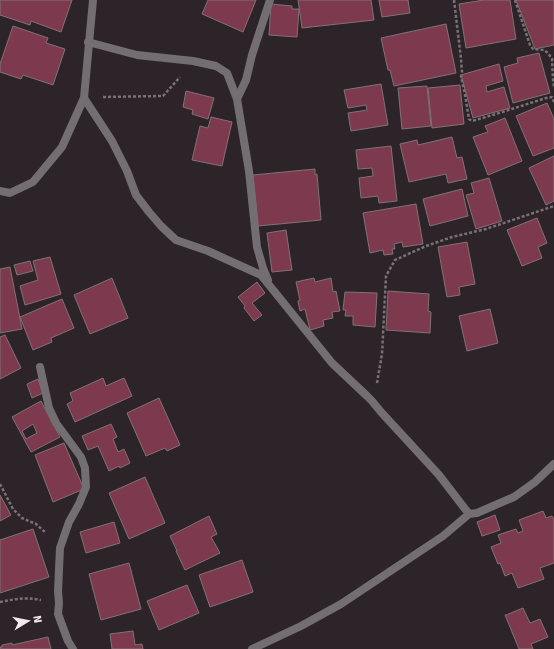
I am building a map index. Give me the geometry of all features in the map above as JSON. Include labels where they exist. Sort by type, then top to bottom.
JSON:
[{"type":"street","points":[[0,192],[10,193],[33,182],[62,147],[84,98],[93,0]]},
{"type":"street","points":[[237,99],[246,80],[252,55],[270,0]]},
{"type":"street","points":[[88,42],[137,55],[193,61],[216,66],[227,73],[237,99],[249,171],[257,248],[263,268],[273,290]]},
{"type":"street","points":[[84,98],[112,141],[127,171],[136,195],[161,226],[176,240],[208,251],[261,275],[332,363],[372,401],[439,475],[469,514]]},
{"type":"street","points":[[40,367],[49,408],[56,423],[81,457],[85,468],[86,487],[69,522],[60,548],[58,614],[68,641],[73,649]]},
{"type":"street","points":[[252,649],[301,626],[341,604],[443,536],[469,514],[477,513],[514,497],[535,482],[554,464]]},
{"type":"path","points":[[454,0],[461,58],[461,76],[469,118],[472,121],[546,98],[552,98]]},
{"type":"path","points":[[515,0],[530,45],[533,49],[544,50],[552,58],[552,79],[554,87]]},
{"type":"path","points":[[84,98],[163,96],[193,61]]},
{"type":"path","points":[[554,93],[552,98],[554,102]]},
{"type":"path","points":[[372,401],[379,374],[382,354],[386,276],[395,260],[426,246],[452,237],[486,229],[554,206]]},
{"type":"path","points":[[0,484],[13,509],[22,518],[36,524],[48,534],[60,548]]},
{"type":"path","points":[[0,602],[13,599],[34,598],[59,604]]},
{"type":"building","points":[[0,0],[72,0],[61,32],[31,21],[30,25],[0,15]]},
{"type":"building","points":[[208,0],[256,0],[243,32],[202,14]]},
{"type":"building","points":[[298,0],[371,0],[374,20],[302,28]]},
{"type":"building","points":[[379,0],[408,0],[410,13],[382,17]]},
{"type":"building","points":[[484,0],[510,0],[516,39],[466,48],[459,4]]},
{"type":"building","points":[[516,0],[554,0],[554,45],[535,49]]},
{"type":"building","points":[[271,4],[292,6],[292,9],[299,9],[297,37],[269,35]]},
{"type":"building","points":[[446,24],[456,73],[394,86],[390,70],[388,70],[381,38]]},
{"type":"building","points":[[13,26],[48,38],[46,43],[65,49],[53,85],[23,75],[21,79],[0,72],[0,64]]},
{"type":"building","points":[[539,53],[550,93],[513,103],[504,67],[518,63],[517,58]]},
{"type":"building","points":[[499,64],[503,81],[486,86],[487,92],[504,87],[510,108],[473,118],[461,75]]},
{"type":"building","points":[[381,84],[388,125],[351,131],[348,113],[367,110],[366,105],[348,108],[344,90]]},
{"type":"building","points":[[460,85],[464,124],[432,128],[428,88]]},
{"type":"building","points":[[427,86],[431,126],[402,129],[398,88]]},
{"type":"building","points":[[186,91],[214,98],[208,119],[192,114],[193,110],[183,107]]},
{"type":"building","points":[[547,103],[554,119],[554,148],[533,156],[516,116]]},
{"type":"building","points":[[211,117],[232,122],[222,166],[192,160],[200,126],[208,128]]},
{"type":"building","points":[[505,118],[522,161],[488,175],[473,137],[488,132],[485,126]]},
{"type":"building","points":[[452,137],[457,158],[462,157],[467,179],[448,183],[446,174],[409,182],[400,144],[417,140],[418,145]]},
{"type":"building","points":[[391,146],[397,201],[379,203],[378,196],[361,198],[359,178],[373,176],[372,168],[358,169],[356,150]]},
{"type":"building","points":[[554,156],[554,201],[546,205],[529,168]]},
{"type":"building","points":[[315,169],[315,175],[317,174],[321,220],[258,226],[253,175]]},
{"type":"building","points":[[489,178],[502,221],[476,229],[466,195],[474,193],[471,183]]},
{"type":"building","points":[[462,189],[468,216],[430,226],[423,199]]},
{"type":"building","points":[[416,204],[423,244],[403,247],[402,242],[394,244],[395,249],[392,249],[393,254],[384,255],[383,250],[370,253],[363,213]]},
{"type":"building","points":[[537,218],[547,243],[538,247],[542,258],[522,266],[507,230]]},
{"type":"building","points":[[286,230],[292,270],[272,272],[267,233]]},
{"type":"building","points":[[467,242],[475,284],[459,287],[460,295],[447,297],[438,247]]},
{"type":"building","points":[[50,257],[61,294],[25,305],[20,286],[38,280],[33,261]]},
{"type":"building","points":[[30,261],[33,271],[17,275],[14,265]]},
{"type":"building","points":[[10,267],[22,329],[0,333],[0,269]]},
{"type":"building","points":[[112,278],[128,318],[90,334],[74,295]]},
{"type":"building","points":[[314,278],[315,282],[331,278],[333,292],[336,291],[340,311],[332,312],[333,318],[323,320],[324,326],[310,330],[305,309],[300,311],[298,301],[300,300],[296,282]]},
{"type":"building","points":[[257,282],[265,293],[252,303],[262,315],[254,321],[238,297]]},
{"type":"building","points":[[388,291],[429,294],[428,311],[431,312],[430,333],[386,330]]},
{"type":"building","points":[[345,292],[377,293],[375,327],[353,325],[353,316],[345,316],[346,310],[343,310]]},
{"type":"building","points":[[62,299],[74,328],[51,338],[52,342],[33,350],[20,317]]},
{"type":"building","points":[[490,309],[498,343],[467,351],[459,316]]},
{"type":"building","points":[[5,335],[21,368],[0,379],[0,337]]},
{"type":"building","points":[[103,378],[106,386],[124,378],[132,396],[75,422],[67,404],[73,401],[70,393]]},
{"type":"building","points":[[38,379],[43,393],[32,398],[27,384]]},
{"type":"building","points":[[159,398],[180,445],[167,451],[165,448],[146,456],[127,413]]},
{"type":"building","points":[[41,401],[60,437],[31,452],[12,417]],"holes":[[[33,424],[37,433],[26,439],[22,431]]]},
{"type":"building","points":[[111,424],[117,437],[113,439],[118,452],[124,449],[130,463],[109,471],[98,446],[88,450],[82,436]]},
{"type":"building","points":[[64,443],[84,489],[53,502],[35,455]]},
{"type":"building","points":[[145,477],[165,523],[129,539],[109,493]]},
{"type":"building","points":[[0,495],[11,515],[0,521]]},
{"type":"building","points":[[543,511],[546,518],[552,516],[554,520],[554,563],[540,568],[544,579],[518,588],[512,573],[505,576],[491,547],[501,543],[498,535],[516,529],[518,533],[523,531],[519,520]]},
{"type":"building","points":[[495,515],[500,530],[482,536],[477,522]]},
{"type":"building","points":[[209,516],[217,534],[211,537],[220,553],[185,570],[170,536]]},
{"type":"building","points":[[114,522],[120,543],[86,553],[80,532]]},
{"type":"building","points":[[33,529],[49,577],[0,593],[0,540]]},
{"type":"building","points":[[242,560],[253,592],[210,607],[199,575]]},
{"type":"building","points":[[129,563],[141,609],[101,620],[89,574]]},
{"type":"building","points":[[187,585],[199,613],[159,630],[147,601]]},
{"type":"building","points":[[523,608],[530,623],[540,619],[548,637],[531,644],[533,649],[519,649],[505,615]]},
{"type":"building","points":[[133,631],[135,645],[142,644],[143,649],[112,649],[110,634]]},
{"type":"building","points":[[48,637],[51,649],[0,649],[2,645],[12,643],[12,645]]}]
